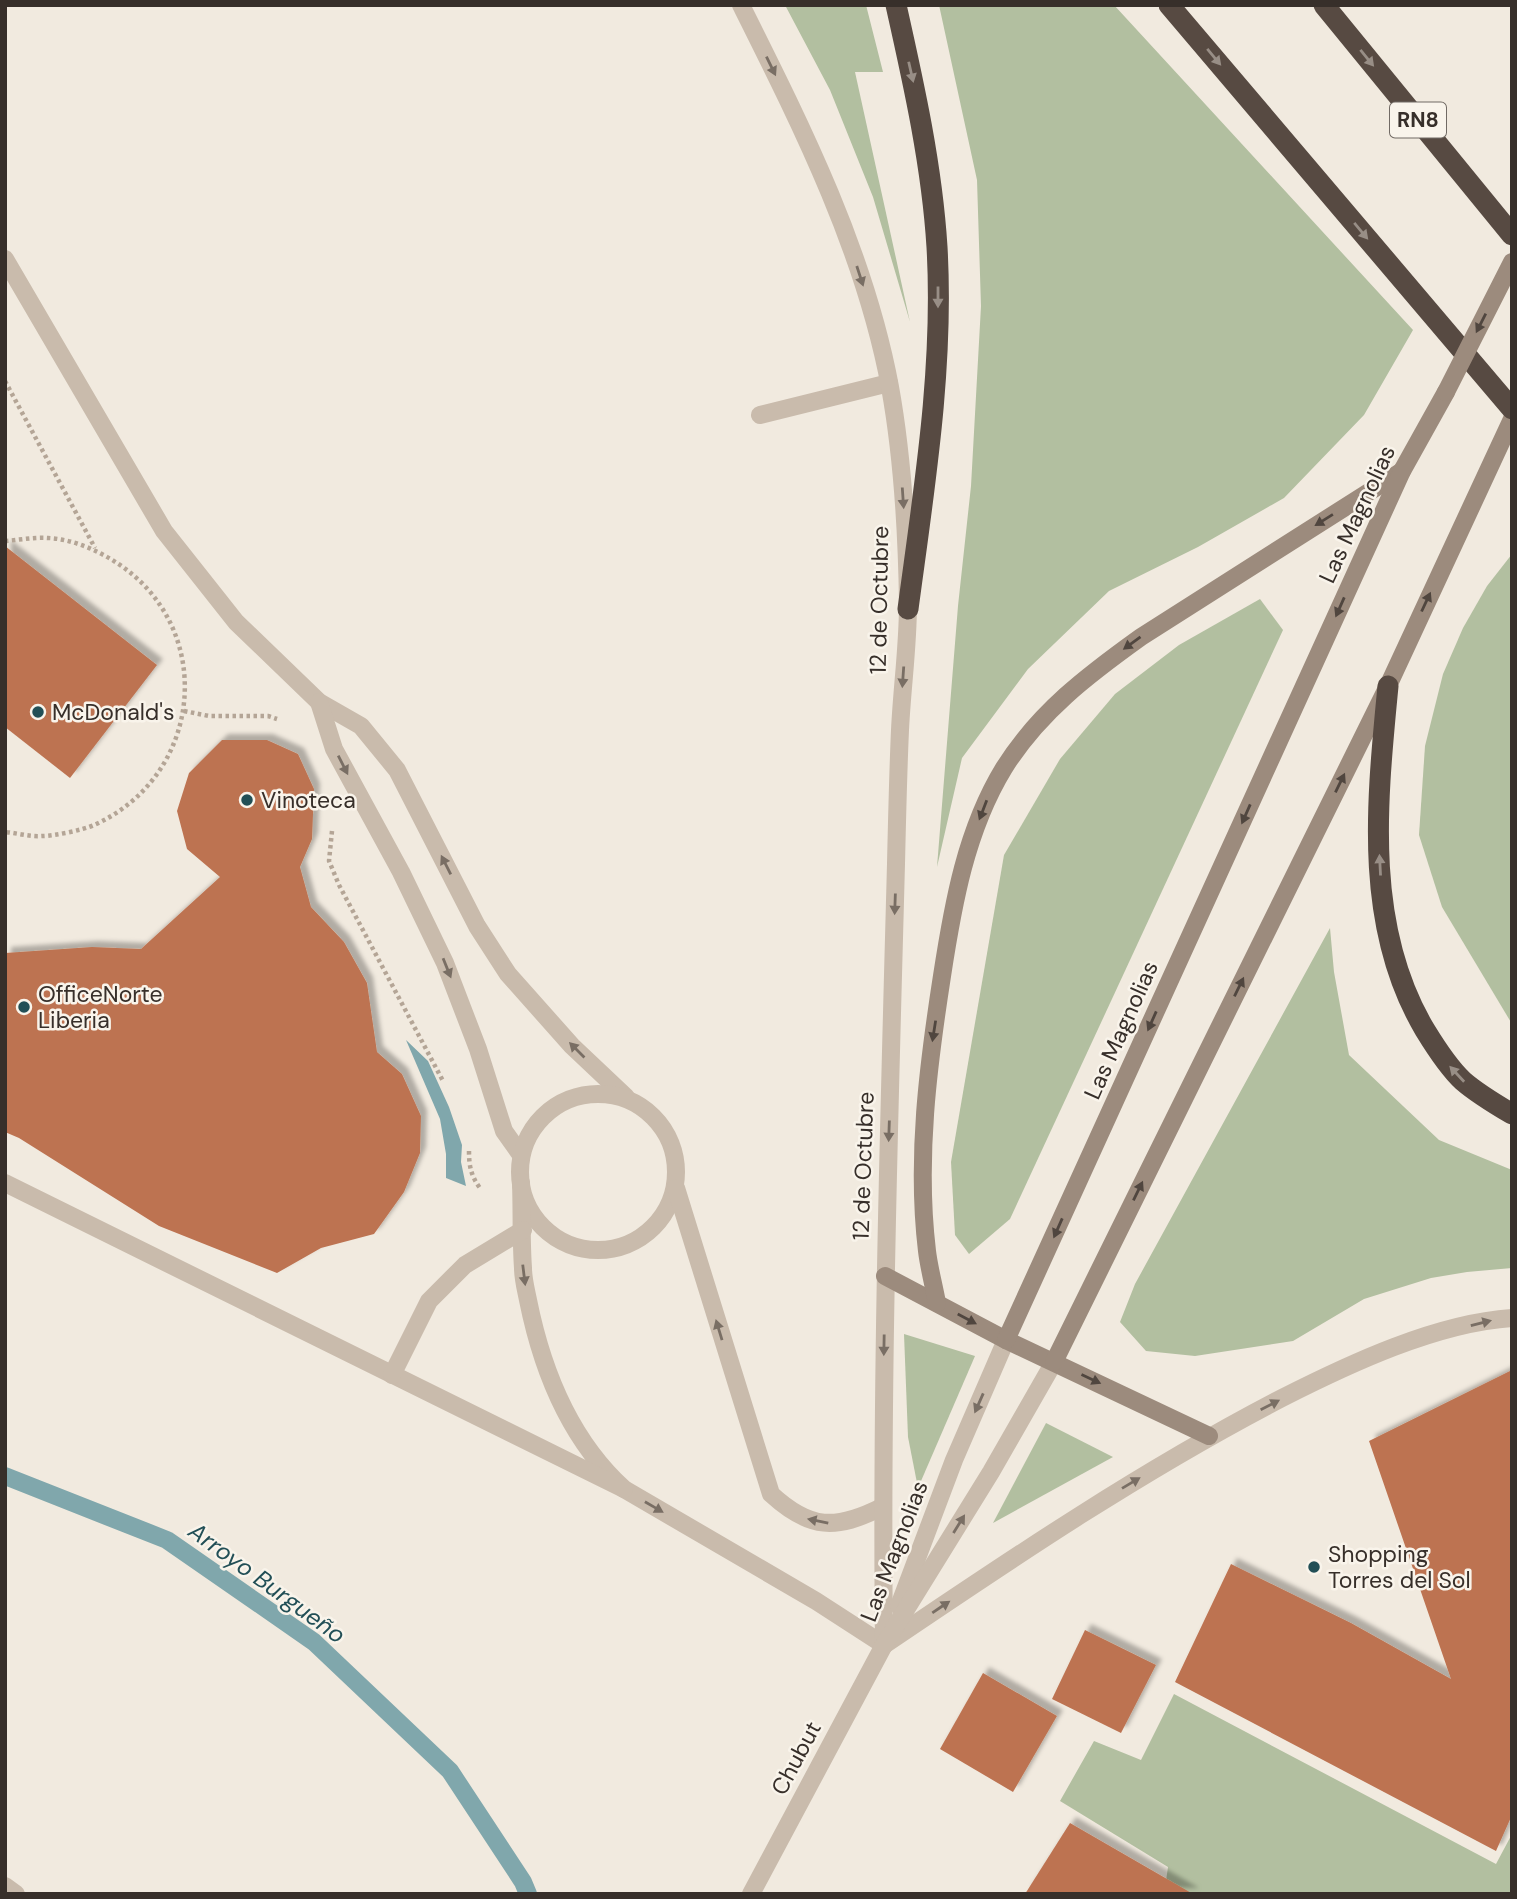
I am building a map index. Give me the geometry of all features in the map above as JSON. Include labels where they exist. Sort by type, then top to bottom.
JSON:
[{"type":"highway","points":[[896,5],[915,93],[930,183],[937,248],[938,345],[932,419],[908,608]]},
{"type":"highway","points":[[1169,5],[1512,409]]},
{"type":"highway","name":"RN8","points":[[1324,5],[1512,235]]},
{"type":"highway","points":[[1388,686],[1379,779],[1378,822],[1383,912],[1391,952],[1404,989],[1439,1053],[1462,1080],[1512,1114]]},
{"type":"main road","name":"Las Magnolias","points":[[1006,1340],[1402,471],[1446,392],[1512,262]]},
{"type":"main road","name":"Las Magnolias","points":[[1054,1362],[1388,686],[1512,419]]},
{"type":"main road","points":[[937,1303],[927,1252],[922,1174],[928,1072],[949,932],[960,880],[970,842],[987,798],[1033,726],[1102,664],[1402,471]]},
{"type":"main road","points":[[885,1276],[1006,1340],[1209,1436]]},
{"type":"street","name":"12 de Octubre","points":[[741,5],[793,110],[836,206],[876,327],[889,383],[904,499],[908,608],[900,734],[885,1276],[882,1507],[884,1645]]},
{"type":"street","points":[[5,259],[164,531],[236,622],[320,702],[361,726],[397,770],[477,926],[508,974],[572,1046],[626,1097],[657,1119],[674,1151],[677,1169],[676,1188],[668,1208],[656,1225],[640,1239],[620,1248],[599,1251],[578,1248],[558,1240],[541,1226],[529,1209],[521,1182]]},
{"type":"street","points":[[760,415],[889,383]]},
{"type":"street","points":[[320,702],[334,749],[401,872],[445,963],[478,1049],[504,1131],[521,1155]]},
{"type":"street","points":[[624,1489],[607,1473],[579,1437],[552,1385],[533,1327],[523,1270],[521,1155],[528,1136],[540,1118],[556,1105],[573,1097],[590,1094],[626,1097]]},
{"type":"street","points":[[5,1184],[624,1489],[817,1601],[884,1645],[1050,1532],[1209,1436],[1335,1371],[1394,1346],[1497,1319],[1512,1318]]},
{"type":"street","points":[[676,1188],[771,1494],[789,1511],[820,1524],[855,1521],[882,1507]]},
{"type":"street","points":[[392,1375],[429,1301],[465,1265],[523,1230]]},
{"type":"street","name":"Las Magnolias","points":[[884,1645],[954,1460],[1006,1340]]},
{"type":"street","name":"Las Magnolias","points":[[884,1645],[991,1472],[1054,1362]]},
{"type":"street","name":"Chubut","points":[[751,1894],[884,1645]]},
{"type":"street","points":[[5,1886],[16,1894]]},
{"type":"path","points":[[5,381],[96,549]]},
{"type":"path","points":[[5,541],[49,538],[96,549],[136,575],[166,612],[184,661],[184,711],[168,760],[136,799],[93,826],[43,836],[5,832]]},
{"type":"path","points":[[184,711],[209,716],[268,716],[286,723]]},
{"type":"path","points":[[333,829],[328,861],[444,1081]]},
{"type":"path","points":[[469,1146],[468,1164],[473,1179],[486,1196],[497,1201],[521,1182]]},
{"type":"green space","points":[[785,5],[866,5],[883,72],[855,72],[910,322],[873,197],[830,90]]},
{"type":"green space","points":[[939,5],[1114,5],[1413,330],[1364,415],[1284,498],[1198,547],[1109,591],[1028,669],[962,758],[937,867],[958,606],[971,486],[981,306],[977,180]]},
{"type":"green space","points":[[1512,554],[1512,1024],[1442,907],[1419,835],[1425,746],[1443,674],[1463,628],[1487,586]]},
{"type":"green space","points":[[1260,599],[1283,630],[1010,1219],[969,1254],[955,1235],[951,1162],[1004,855],[1060,759],[1115,694],[1179,645]]},
{"type":"green space","points":[[1330,928],[1334,972],[1349,1055],[1439,1140],[1512,1170],[1512,1268],[1431,1278],[1364,1299],[1293,1341],[1195,1356],[1146,1351],[1120,1322],[1135,1284]]},
{"type":"green space","points":[[904,1334],[975,1356],[918,1488],[908,1437]]},
{"type":"green space","points":[[1046,1423],[1113,1457],[993,1523]]},
{"type":"green space","points":[[1174,1694],[1496,1864],[1512,1834],[1512,1894],[1174,1894],[1165,1888],[1168,1867],[1060,1801],[1094,1741],[1141,1760]]},
{"type":"water","points":[[406,1040],[428,1061],[449,1107],[462,1145],[461,1162],[466,1186],[446,1178],[446,1154],[440,1119]]},
{"type":"building","points":[[5,546],[157,665],[70,778],[5,727]]},
{"type":"building","points":[[222,740],[267,740],[298,754],[314,789],[312,839],[300,867],[311,907],[344,942],[367,983],[377,1052],[402,1074],[421,1116],[420,1153],[404,1192],[374,1234],[321,1248],[277,1273],[159,1226],[19,1138],[5,1132],[5,953],[92,947],[141,949],[220,877],[187,849],[177,811],[189,773]]},
{"type":"building","points":[[1512,1370],[1512,1815],[1496,1851],[1175,1682],[1231,1564],[1351,1623],[1451,1679],[1369,1441]]},
{"type":"building","points":[[1085,1630],[1156,1665],[1121,1733],[1052,1699]]},
{"type":"building","points":[[983,1673],[1057,1716],[1013,1792],[940,1749]]},
{"type":"building","points":[[1070,1823],[1193,1894],[1025,1894]]},
{"type":"waterway","name":"Arroyo Burgueño","points":[[5,1476],[167,1540],[314,1642],[450,1771],[523,1882],[528,1894]]},
{"type":"place","name":"McDonald's","points":[[38,712]]},
{"type":"place","name":"Vinoteca","points":[[247,800]]},
{"type":"place","name":"OfficeNorte Liberia","points":[[24,1007]]},
{"type":"place","name":"Shopping Torres del Sol","points":[[1314,1567]]}]
